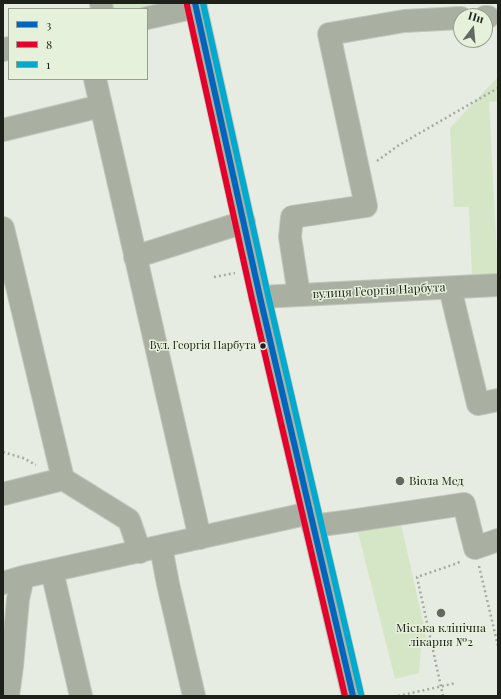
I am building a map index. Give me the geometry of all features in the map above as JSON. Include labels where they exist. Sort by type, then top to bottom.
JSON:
[{"type":"main road","points":[[195,5],[260,297],[353,696]]},
{"type":"street","points":[[148,18],[195,5]]},
{"type":"street","points":[[299,295],[290,237],[292,217],[366,206],[329,34],[404,21],[453,18]]},
{"type":"street","points":[[95,80],[200,538]]},
{"type":"street","points":[[3,130],[101,106]]},
{"type":"street","points":[[135,257],[244,222]]},
{"type":"street","points":[[3,228],[63,479],[129,520],[140,552]]},
{"type":"street","name":"вулиця Георгія Нарбута","points":[[260,297],[498,285]]},
{"type":"street","points":[[450,288],[478,404],[498,400]]},
{"type":"street","points":[[3,494],[63,479]]},
{"type":"street","points":[[8,696],[8,667],[18,599],[13,580],[200,538],[312,519],[351,521],[464,504],[475,548],[498,540]]},
{"type":"street","points":[[161,547],[194,696]]},
{"type":"street","points":[[52,571],[81,696]]},
{"type":"path","points":[[359,174],[399,145],[498,88]]},
{"type":"path","points":[[444,696],[417,577],[458,563],[475,548],[498,646]]},
{"type":"path","points":[[398,696],[456,683]]},
{"type":"green space","points":[[105,3],[174,3],[148,9],[107,8]]},
{"type":"green space","points":[[496,79],[498,79],[498,101],[489,102],[498,276],[472,278],[469,207],[454,207],[450,128]]},
{"type":"green space","points":[[400,520],[428,644],[421,646],[419,673],[395,679],[357,528]]},
{"type":"transit line","name":"3","points":[[195,3],[260,297],[353,696]]},
{"type":"transit line","name":"1","points":[[203,3],[268,295],[361,694]]},
{"type":"transit line","name":"8","points":[[187,5],[252,299],[345,696]]},
{"type":"place","name":"Вул. Георгія Нарбута","points":[[263,346]]},
{"type":"place","name":"Віола Мед","points":[[400,481]]},
{"type":"place","name":"Міська клінічна лікарня №2","points":[[441,613]]}]
